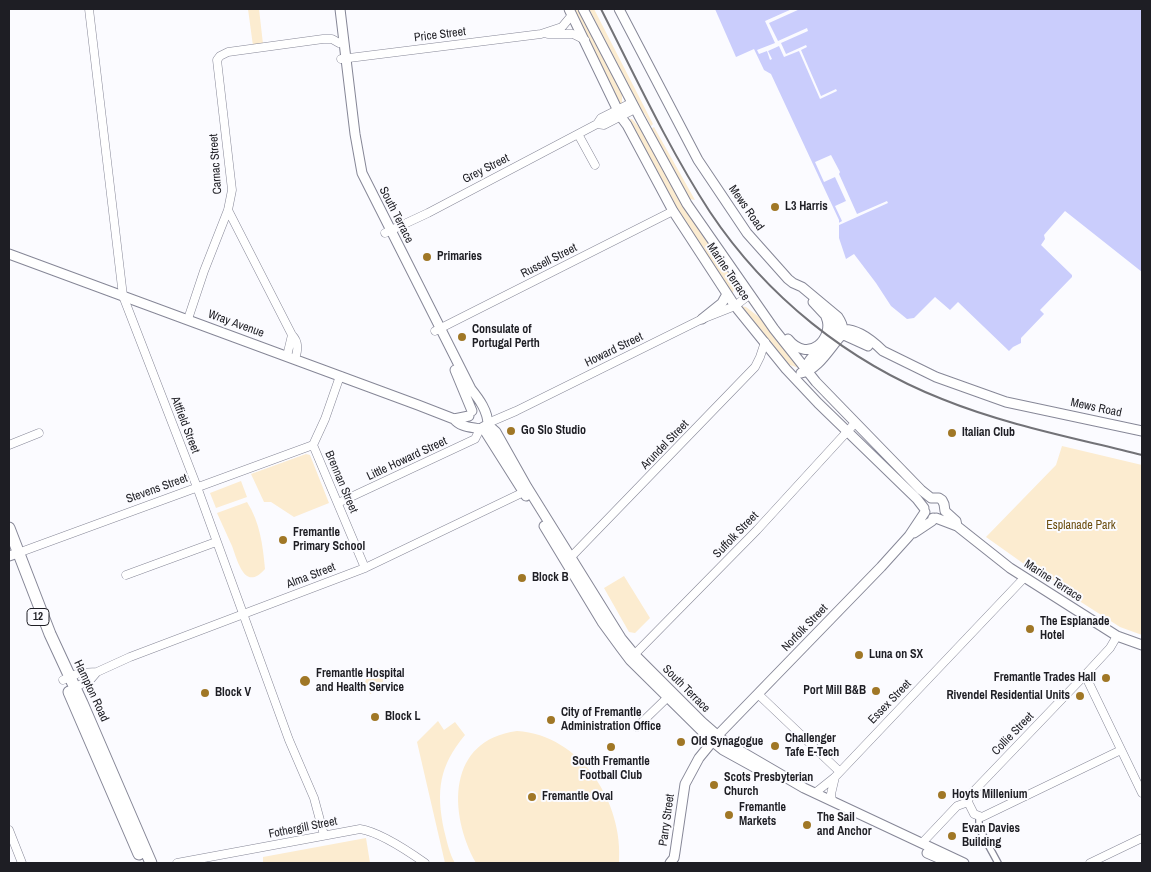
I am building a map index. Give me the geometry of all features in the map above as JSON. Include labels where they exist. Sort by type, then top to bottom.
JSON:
[{"type":"main road","name":"Hampton Road","points":[[9,528],[12,552],[69,684],[142,863]]},
{"type":"main road","name":"Hampton Road","points":[[69,684],[151,863]]},
{"type":"street","name":"Attfield Street","points":[[89,9],[123,296],[197,487],[289,740],[314,798],[324,835]]},
{"type":"street","name":"South Terrace","points":[[335,9],[339,43],[362,173],[387,232],[438,330],[471,389],[481,401],[484,425]]},
{"type":"street","name":"South Terrace","points":[[340,9],[343,58]]},
{"type":"street","name":"Marine Terrace","points":[[583,9],[633,106],[687,204],[749,295],[816,382],[899,468],[931,498],[942,500],[945,511],[956,521],[957,526]]},
{"type":"street","name":"Mews Road","points":[[619,9],[698,160],[748,233],[793,283],[802,287],[838,317],[844,333],[877,345],[883,352],[936,377],[1006,402],[1142,431]]},
{"type":"street","name":"Price Street","points":[[541,34],[562,27],[570,12]]},
{"type":"street","name":"Marine Terrace","points":[[570,12],[619,113],[672,211],[735,306],[786,369],[818,403],[917,499],[929,517],[957,526],[1024,578],[1117,636],[1142,645]]},
{"type":"street","name":"Price Street","points":[[343,58],[541,34],[573,34],[585,40]]},
{"type":"street","name":"Carnac Street","points":[[188,319],[204,271],[228,210],[232,190],[217,60],[228,52],[323,39],[332,39],[339,43]]},
{"type":"street","name":"Grey Street","points":[[387,232],[597,124],[604,124],[633,106]]},
{"type":"street","points":[[578,134],[595,165]]},
{"type":"street","points":[[228,210],[297,343],[298,349],[291,358]]},
{"type":"street","name":"Russell Street","points":[[438,330],[672,211]]},
{"type":"street","name":"Wray Avenue","points":[[9,254],[340,376],[454,419],[464,425],[484,425]]},
{"type":"street","points":[[786,369],[807,368],[844,333],[796,289],[793,283]]},
{"type":"street","points":[[702,319],[722,303],[727,294]]},
{"type":"street","name":"Howard Street","points":[[484,425],[702,319],[735,306],[749,295]]},
{"type":"street","points":[[818,403],[802,380],[807,368],[807,360],[828,330],[827,318],[822,312]]},
{"type":"street","points":[[774,329],[802,350],[812,349],[820,342]]},
{"type":"street","name":"South Terrace","points":[[438,330],[458,376],[470,413],[471,424],[484,425],[495,431],[526,490],[602,622],[632,657],[714,738],[722,750],[802,793],[950,863]]},
{"type":"street","name":"Arundel Street","points":[[571,557],[755,368],[765,342]]},
{"type":"street","name":"Brennan Street","points":[[340,376],[325,419],[313,445],[365,568]]},
{"type":"street","points":[[454,419],[480,411],[484,425]]},
{"type":"street","name":"Suffolk Street","points":[[632,657],[757,530],[856,423]]},
{"type":"street","name":"Little Howard Street","points":[[338,503],[475,439],[484,425]]},
{"type":"street","points":[[9,445],[39,433]]},
{"type":"street","name":"Stevens Street","points":[[12,552],[313,445]]},
{"type":"street","name":"South Terrace","points":[[526,490],[571,557],[632,657]]},
{"type":"street","name":"Alma Street","points":[[69,684],[87,671],[96,672],[365,568],[526,490]]},
{"type":"street","points":[[924,510],[926,502],[931,498]]},
{"type":"street","name":"Norfolk Street","points":[[714,738],[861,588],[909,536],[924,510]]},
{"type":"street","points":[[934,518],[945,511]]},
{"type":"street","name":"Norfolk Street","points":[[909,536],[934,518]]},
{"type":"street","points":[[126,575],[216,542]]},
{"type":"street","name":"Essex Street","points":[[815,793],[837,774],[1024,578]]},
{"type":"street","name":"Collie Street","points":[[922,843],[957,806],[968,802],[970,795],[1110,648],[1117,636]]},
{"type":"street","name":"Alma Street","points":[[69,684],[91,679],[96,672]]},
{"type":"street","points":[[1085,675],[1142,793]]},
{"type":"street","points":[[637,727],[670,694]]},
{"type":"street","points":[[758,694],[837,774],[831,794],[832,801]]},
{"type":"street","name":"South Terrace","points":[[714,738],[815,793],[964,863]]},
{"type":"street","name":"Parry Street","points":[[674,861],[685,784],[699,758],[714,738]]},
{"type":"street","points":[[968,802],[972,811],[979,817],[986,816],[1121,750]]},
{"type":"street","points":[[979,817],[979,828],[998,863]]},
{"type":"street","name":"Fothergill Street","points":[[178,863],[360,829],[369,830],[425,863]]},
{"type":"street","points":[[9,830],[22,863]]},
{"type":"street","points":[[1090,863],[1142,838]]},
{"type":"green space","points":[[248,9],[259,9],[263,44],[253,46]]},
{"type":"green space","points":[[570,9],[579,9],[622,92],[622,104],[619,104]]},
{"type":"green space","points":[[589,9],[594,9],[653,124],[651,126],[643,113]]},
{"type":"green space","points":[[630,119],[644,133],[680,199],[732,278],[733,293],[677,212],[628,120]]},
{"type":"green space","points":[[654,127],[695,200],[690,199],[649,130]]},
{"type":"green space","points":[[740,306],[746,307],[759,317],[799,368],[787,364]]},
{"type":"green space","name":"Esplanade Park","points":[[1062,446],[1142,465],[1142,635],[1120,627],[1059,588],[1057,582],[1053,580],[1048,581],[986,537],[1056,465]]},
{"type":"green space","points":[[306,454],[310,455],[329,503],[294,517],[271,502],[264,502],[251,474]]},
{"type":"green space","points":[[241,481],[247,497],[216,508],[210,493]]},
{"type":"green space","points":[[247,502],[258,526],[265,569],[252,577],[247,576],[243,572],[217,513]]},
{"type":"green space","points":[[624,576],[650,618],[635,633],[629,632],[604,588]]},
{"type":"green space","points":[[378,668],[383,677],[383,687],[370,694],[365,682],[369,673]]},
{"type":"green space","points":[[438,721],[444,730],[455,722],[465,735],[456,746],[445,768],[440,791],[444,830],[455,863],[445,863],[417,742]]},
{"type":"green space","name":"Fremantle Oval","points":[[517,731],[540,735],[561,745],[579,759],[594,776],[606,796],[614,818],[619,840],[619,863],[476,863],[461,823],[458,802],[460,782],[466,764],[477,748],[494,737]]},
{"type":"green space","points":[[366,838],[370,863],[263,863],[263,857]]},
{"type":"water","points":[[715,9],[1142,9],[1142,272],[1065,211],[1044,235],[1045,239],[1041,245],[1072,277],[1040,310],[1044,314],[1021,338],[1021,343],[1009,351],[958,302],[950,310],[935,297],[914,318],[907,319],[891,306],[854,254],[846,259],[839,238],[839,220],[771,74],[764,70],[754,49],[736,57]]},
{"type":"pier","points":[[792,9],[800,9],[769,23],[778,41],[807,28],[808,31],[781,43],[786,54],[806,45],[807,47],[801,50],[821,96],[836,89],[837,91],[820,99],[799,51],[784,57],[779,46],[768,51],[772,59],[770,60],[767,51],[759,54],[757,50],[775,43],[765,21]]},
{"type":"pier","points":[[831,155],[857,214],[887,201],[888,203],[837,226],[842,221],[835,206],[846,201],[835,177],[824,182],[815,162]]},
{"type":"railway","points":[[601,9],[666,138],[710,212],[732,243],[757,271],[783,298],[812,323],[842,346],[874,366],[907,384],[942,399],[1016,424],[1142,455]]},
{"type":"place","name":"L3 Harris","points":[[775,207]]},
{"type":"place","name":"Primaries","points":[[427,257]]},
{"type":"place","name":"Consulate of Portugal Perth","points":[[462,337]]},
{"type":"place","name":"Go Slo Studio","points":[[511,431]]},
{"type":"place","name":"Italian Club","points":[[952,433]]},
{"type":"place","name":"Fremantle Primary School","points":[[283,540]]},
{"type":"place","name":"Block B","points":[[522,578]]},
{"type":"place","name":"The Esplanade Hotel","points":[[1030,629]]},
{"type":"place","name":"Luna on SX","points":[[859,655]]},
{"type":"place","name":"Fremantle Trades Hall","points":[[1106,678]]},
{"type":"place","name":"Fremantle Hospital and Health Service","points":[[305,681]]},
{"type":"place","name":"Port Mill B&B","points":[[876,691]]},
{"type":"place","name":"Block V","points":[[205,693]]},
{"type":"place","name":"Rivendel Residential Units","points":[[1080,696]]},
{"type":"place","name":"Block L","points":[[375,717]]},
{"type":"place","name":"City of Fremantle Administration Office","points":[[551,720]]},
{"type":"place","name":"Old Synagogue","points":[[681,742]]},
{"type":"place","name":"Challenger Tafe E-Tech","points":[[775,746]]},
{"type":"place","name":"South Fremantle Football Club","points":[[611,747]]},
{"type":"place","name":"Scots Presbyterian Church","points":[[714,785]]},
{"type":"place","name":"Hoyts Millenium","points":[[942,795]]},
{"type":"place","name":"Fremantle Oval","points":[[532,797]]},
{"type":"place","name":"Fremantle Markets","points":[[729,815]]},
{"type":"place","name":"The Sail and Anchor","points":[[807,825]]},
{"type":"place","name":"Evan Davies Building","points":[[952,836]]}]
